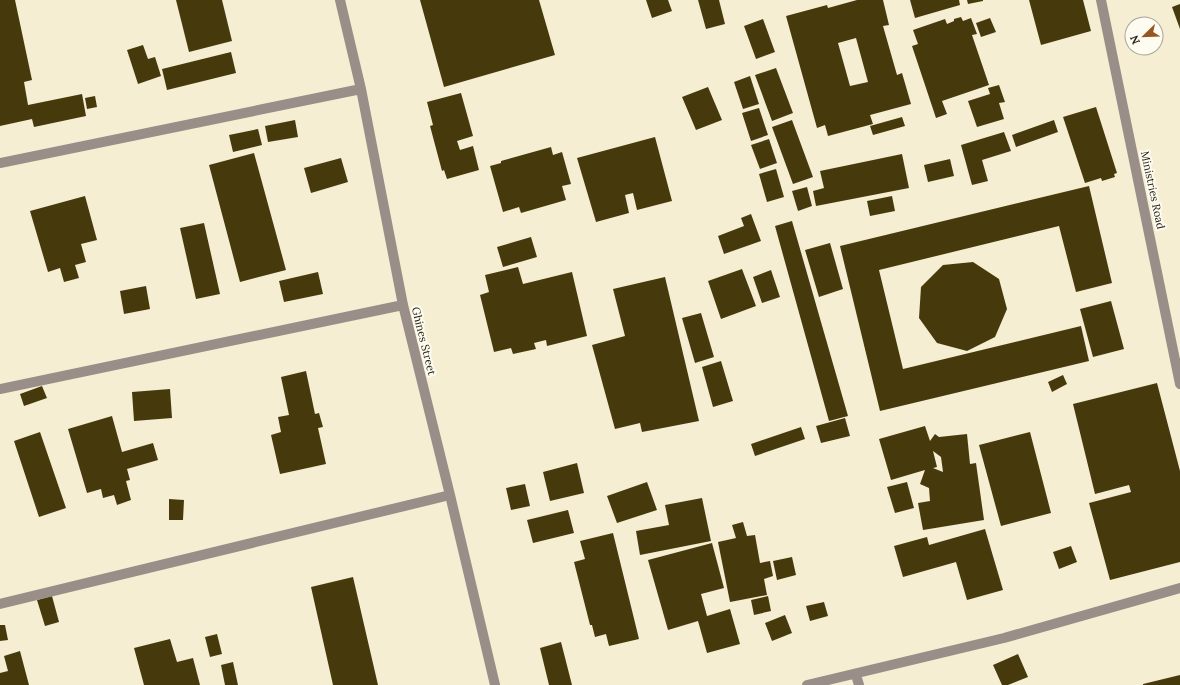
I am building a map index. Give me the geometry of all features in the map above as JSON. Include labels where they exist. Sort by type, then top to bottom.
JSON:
[{"type":"street","name":"Ghines Street","points":[[340,0],[360,89],[403,305],[495,685]]},
{"type":"street","name":"Ministries Road","points":[[1101,0],[1180,384]]},
{"type":"street","points":[[0,163],[360,89]]},
{"type":"street","points":[[0,389],[403,305]]},
{"type":"street","points":[[0,604],[450,495]]},
{"type":"street","points":[[808,685],[1004,638],[1180,588]]},
{"type":"street","points":[[856,674],[859,685]]},
{"type":"building","points":[[0,0],[15,0],[32,80],[24,82],[28,105],[82,94],[86,116],[34,127],[32,119],[0,126]]},
{"type":"building","points":[[176,0],[222,0],[232,41],[189,52]]},
{"type":"building","points":[[420,0],[539,0],[555,55],[444,87]]},
{"type":"building","points":[[646,0],[668,0],[672,11],[652,18]]},
{"type":"building","points":[[698,0],[719,0],[725,24],[706,29]]},
{"type":"building","points":[[857,0],[883,0],[889,25],[883,26],[897,75],[902,73],[911,104],[870,115],[873,124],[828,136],[825,125],[817,128],[786,16],[827,5],[828,8]],"holes":[[[856,38],[868,82],[850,86],[838,43]]]},
{"type":"building","points":[[910,0],[959,0],[960,5],[915,18]]},
{"type":"building","points":[[967,0],[983,0],[983,1],[968,4]]},
{"type":"building","points":[[1029,0],[1083,0],[1091,31],[1041,45]]},
{"type":"building","points":[[1180,4],[1180,29],[1172,7]]},
{"type":"building","points":[[961,17],[963,21],[971,18],[977,34],[972,35],[989,85],[942,101],[947,114],[936,118],[912,46],[918,44],[913,30],[945,19],[947,24],[954,21],[954,19]]},
{"type":"building","points":[[990,18],[996,32],[981,37],[976,23]]},
{"type":"building","points":[[763,19],[775,52],[756,59],[744,26]]},
{"type":"building","points":[[143,45],[148,59],[155,57],[161,76],[138,84],[127,50]]},
{"type":"building","points":[[231,52],[236,73],[167,90],[162,69]]},
{"type":"building","points":[[776,68],[793,113],[772,121],[755,75]]},
{"type":"building","points":[[750,76],[759,104],[743,109],[734,82]]},
{"type":"building","points":[[999,85],[1005,102],[999,103],[1004,119],[977,127],[968,101],[990,94],[988,88]]},
{"type":"building","points":[[708,87],[722,120],[696,130],[682,97]]},
{"type":"building","points":[[461,93],[473,136],[457,141],[460,150],[473,146],[479,170],[447,179],[444,170],[442,171],[430,126],[433,125],[427,102]]},
{"type":"building","points":[[95,96],[97,107],[87,109],[85,98]]},
{"type":"building","points":[[1096,107],[1117,173],[1114,174],[1115,177],[1102,181],[1101,178],[1085,183],[1063,117]]},
{"type":"building","points":[[759,108],[768,135],[751,141],[742,113]]},
{"type":"building","points":[[902,117],[905,126],[873,135],[870,126]]},
{"type":"building","points":[[295,120],[298,137],[268,142],[265,126]]},
{"type":"building","points":[[792,120],[813,177],[793,184],[772,127]]},
{"type":"building","points":[[1054,120],[1058,132],[1016,147],[1012,135]]},
{"type":"building","points":[[258,129],[262,145],[233,152],[229,135]]},
{"type":"building","points":[[1004,132],[1011,151],[982,160],[988,181],[972,185],[961,145]]},
{"type":"building","points":[[655,137],[672,201],[637,210],[633,193],[625,195],[629,213],[596,222],[577,158]]},
{"type":"building","points":[[769,139],[777,163],[760,169],[751,145]]},
{"type":"building","points":[[551,147],[553,155],[562,152],[571,184],[562,186],[566,200],[521,213],[519,207],[503,212],[490,166],[501,163],[501,161]]},
{"type":"building","points":[[254,153],[286,270],[240,282],[209,165]]},
{"type":"building","points":[[902,154],[909,188],[816,206],[813,191],[824,188],[820,171]]},
{"type":"building","points":[[341,158],[348,182],[311,193],[304,168]]},
{"type":"building","points":[[950,159],[954,176],[928,182],[924,165]]},
{"type":"building","points":[[776,169],[784,197],[767,202],[759,174]]},
{"type":"building","points":[[1089,186],[1112,283],[1076,292],[1059,226],[879,270],[903,369],[1081,326],[1089,361],[880,411],[840,246]]},
{"type":"building","points":[[807,187],[812,206],[798,211],[792,191]]},
{"type":"building","points":[[85,196],[97,240],[81,244],[86,262],[75,265],[79,278],[64,282],[60,268],[48,272],[30,211]]},
{"type":"building","points":[[892,196],[895,211],[870,216],[867,201]]},
{"type":"building","points":[[751,214],[761,241],[724,254],[718,236],[744,226],[741,218]]},
{"type":"building","points":[[792,221],[848,416],[829,421],[775,226]]},
{"type":"building","points":[[204,223],[220,294],[196,299],[180,228]]},
{"type":"building","points":[[531,237],[537,257],[503,267],[497,247]]},
{"type":"building","points":[[830,243],[843,289],[819,297],[805,250]]},
{"type":"building","points":[[973,262],[999,279],[1007,309],[995,337],[967,351],[937,343],[919,318],[921,287],[943,265]]},
{"type":"building","points":[[518,267],[523,284],[572,272],[587,336],[547,346],[546,340],[534,343],[536,349],[513,354],[511,348],[494,352],[480,295],[489,292],[485,275]]},
{"type":"building","points":[[742,269],[756,306],[721,319],[708,281]]},
{"type":"building","points":[[771,270],[780,297],[762,303],[753,277]]},
{"type":"building","points":[[318,272],[323,294],[284,302],[279,281]]},
{"type":"building","points":[[665,277],[699,421],[642,432],[640,423],[615,429],[592,345],[625,336],[613,289]]},
{"type":"building","points":[[146,286],[150,309],[124,314],[120,291]]},
{"type":"building","points":[[1111,301],[1124,349],[1093,357],[1080,309]]},
{"type":"building","points":[[701,313],[714,357],[695,363],[682,318]]},
{"type":"building","points":[[721,361],[733,401],[713,407],[702,367]]},
{"type":"building","points":[[306,371],[315,414],[319,413],[323,427],[318,428],[326,464],[280,474],[271,435],[281,432],[278,417],[289,415],[281,377]]},
{"type":"building","points":[[1063,375],[1067,384],[1052,392],[1048,382]]},
{"type":"building","points":[[1157,383],[1180,471],[1180,562],[1110,580],[1089,503],[1131,492],[1129,485],[1095,494],[1073,404]]},
{"type":"building","points":[[42,386],[47,398],[24,406],[20,394]]},
{"type":"building","points":[[170,389],[172,418],[134,421],[132,392]]},
{"type":"building","points":[[112,416],[122,452],[153,443],[158,460],[127,469],[130,480],[126,481],[131,500],[117,505],[114,495],[103,498],[101,489],[87,493],[68,429]]},
{"type":"building","points":[[845,418],[850,436],[821,443],[816,426]]},
{"type":"building","points":[[925,426],[930,441],[935,434],[939,437],[967,434],[970,464],[976,463],[984,520],[923,530],[918,503],[930,501],[929,488],[920,484],[925,470],[891,480],[879,439]],"holes":[[[933,451],[941,457],[943,472],[933,468],[937,467]]]},
{"type":"building","points":[[801,427],[805,439],[755,456],[751,444]]},
{"type":"building","points":[[40,432],[66,508],[39,517],[14,441]]},
{"type":"building","points":[[1030,432],[1051,513],[1001,526],[979,445]]},
{"type":"building","points":[[577,463],[584,493],[550,501],[543,472]]},
{"type":"building","points":[[647,482],[657,510],[617,523],[607,496]]},
{"type":"building","points":[[907,482],[914,508],[895,513],[887,487]]},
{"type":"building","points":[[525,484],[530,506],[511,510],[506,488]]},
{"type":"building","points":[[702,498],[711,541],[640,555],[636,531],[669,525],[665,505]]},
{"type":"building","points":[[169,499],[184,500],[183,520],[169,520]]},
{"type":"building","points":[[568,510],[574,533],[533,543],[527,520]]},
{"type":"building","points":[[743,522],[747,536],[755,535],[760,563],[770,561],[773,576],[764,579],[767,595],[730,602],[718,542],[736,538],[732,525]]},
{"type":"building","points":[[985,529],[1003,590],[967,600],[956,562],[903,577],[894,546],[927,537],[929,545]]},
{"type":"building","points":[[613,533],[639,639],[609,646],[606,634],[595,637],[592,625],[590,625],[574,562],[585,559],[580,541]]},
{"type":"building","points":[[712,543],[724,588],[701,594],[707,616],[730,609],[740,644],[707,653],[698,621],[668,630],[648,560]]},
{"type":"building","points":[[1071,546],[1077,562],[1059,569],[1053,552]]},
{"type":"building","points":[[792,557],[796,575],[777,580],[773,561]]},
{"type":"building","points":[[353,577],[378,685],[333,685],[311,587]]},
{"type":"building","points":[[52,596],[59,622],[45,626],[37,600]]},
{"type":"building","points":[[768,596],[771,611],[754,615],[751,600]]},
{"type":"building","points":[[824,602],[828,616],[810,621],[806,606]]},
{"type":"building","points":[[785,615],[792,633],[772,641],[765,623]]},
{"type":"building","points":[[0,625],[5,625],[8,640],[0,641]]},
{"type":"building","points":[[217,634],[222,654],[210,657],[205,637]]},
{"type":"building","points":[[170,639],[177,662],[193,658],[200,685],[144,685],[134,648]]},
{"type":"building","points":[[561,642],[572,685],[549,685],[540,648]]},
{"type":"building","points":[[20,651],[29,685],[0,685],[0,673],[8,671],[4,656]]},
{"type":"building","points":[[1018,654],[1028,677],[1008,685],[1002,685],[993,665]]},
{"type":"building","points":[[233,662],[238,685],[225,685],[221,665]]},
{"type":"building","points":[[1180,675],[1180,685],[1143,685],[1143,684]]}]
